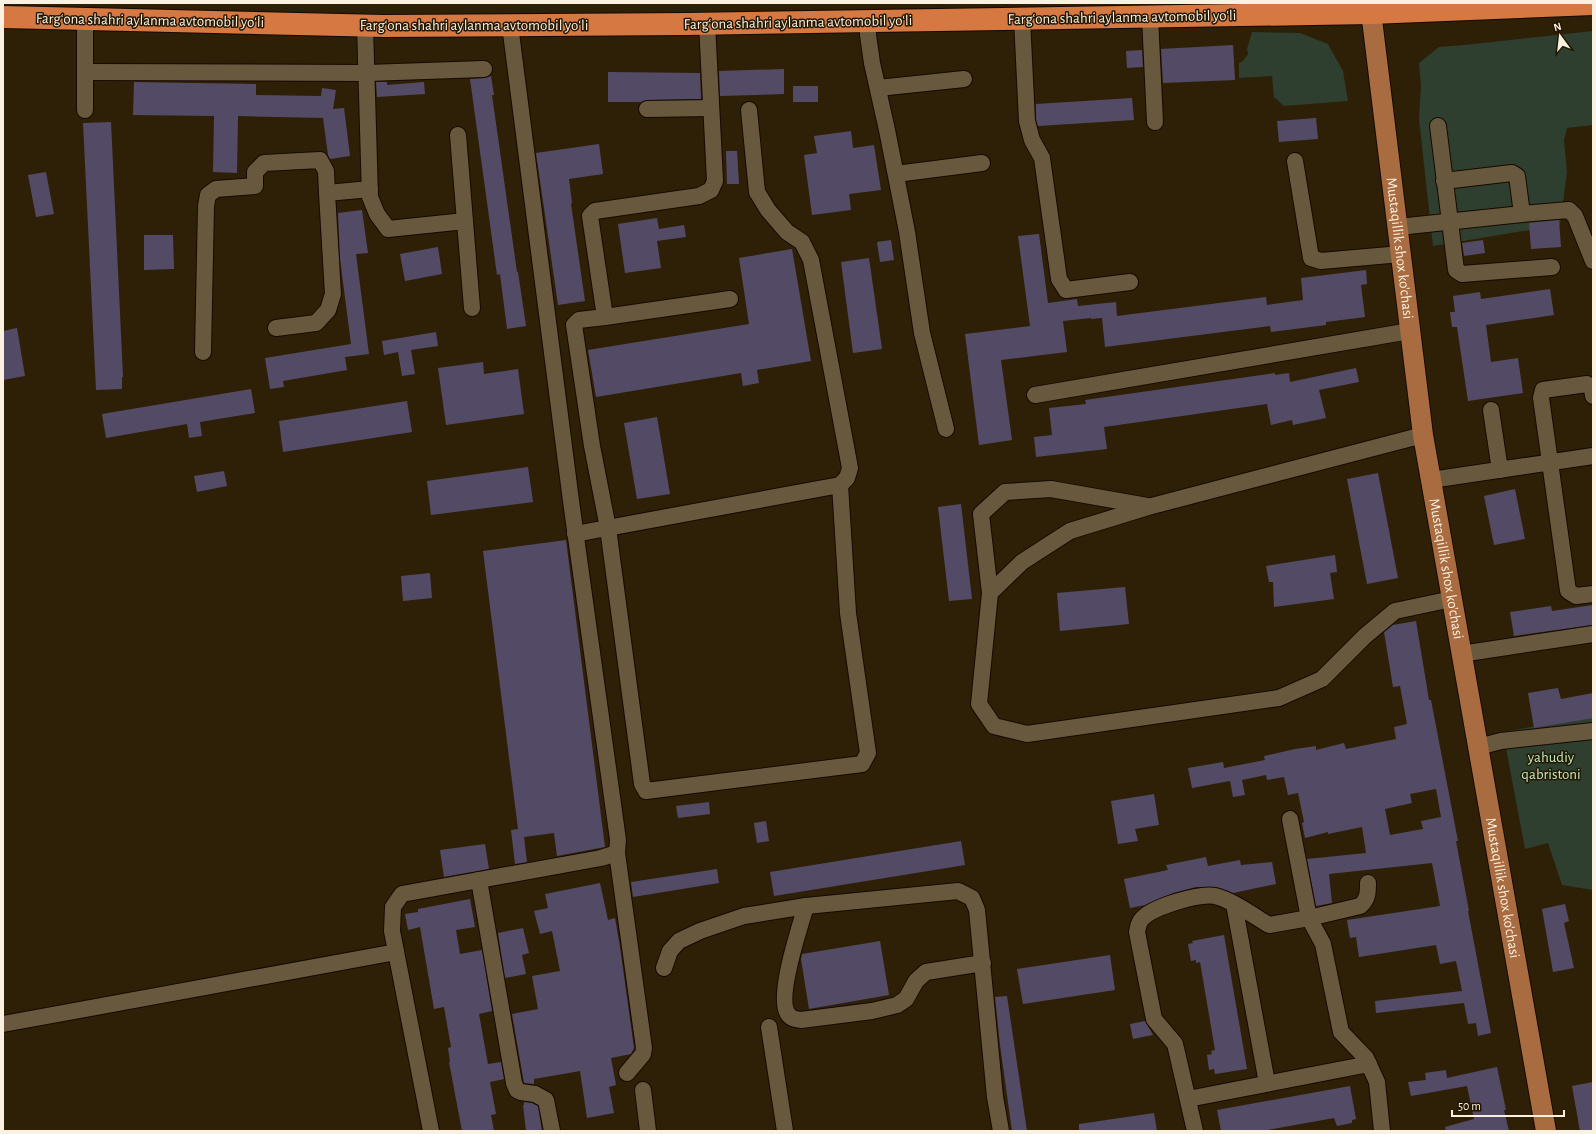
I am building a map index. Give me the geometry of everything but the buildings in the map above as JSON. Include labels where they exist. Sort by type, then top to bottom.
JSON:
[{"type":"highway","name":"Fargʻona shahri aylanma avtomobil yoʻli","points":[[3,17],[365,26],[708,24],[1150,17],[1370,8],[1593,4]]},
{"type":"main road","name":"Mustaqillik shox ko'chasi","points":[[1370,8],[1423,435],[1546,1131]]},
{"type":"lane","points":[[1150,17],[1156,122]]},
{"type":"lane","points":[[84,110],[85,19]]},
{"type":"lane","points":[[1022,19],[1027,121],[1032,140],[1042,158],[1058,279],[1066,290],[1130,282]]},
{"type":"lane","points":[[868,21],[868,35],[872,63],[907,232],[922,333],[946,429]]},
{"type":"lane","points":[[605,317],[590,216],[595,211],[699,196],[712,190],[715,181],[708,24]]},
{"type":"lane","points":[[510,25],[575,534],[618,840],[617,853],[644,1048],[643,1054],[627,1073]]},
{"type":"lane","points":[[365,26],[370,197],[378,214],[388,229],[465,221]]},
{"type":"lane","points":[[85,72],[367,73],[484,69]]},
{"type":"lane","points":[[878,88],[964,79]]},
{"type":"lane","points":[[648,109],[712,108]]},
{"type":"lane","points":[[575,534],[840,485],[847,478],[850,468],[811,260],[802,242],[787,232],[768,210],[757,192],[749,110]]},
{"type":"lane","points":[[1438,126],[1456,270],[1462,274],[1552,267]]},
{"type":"lane","points":[[458,135],[472,308]]},
{"type":"lane","points":[[203,352],[206,206],[208,195],[216,189],[255,186],[255,172],[264,163],[320,160],[326,171],[333,294],[328,310],[316,323],[276,328]]},
{"type":"lane","points":[[1295,161],[1311,258],[1321,261],[1401,254]]},
{"type":"lane","points":[[896,174],[982,163]]},
{"type":"lane","points":[[1444,181],[1512,173],[1517,176],[1522,214]]},
{"type":"lane","points":[[327,193],[370,189]]},
{"type":"lane","points":[[1398,227],[1569,210],[1575,216],[1593,261]]},
{"type":"lane","points":[[730,299],[579,320],[574,325],[592,446],[608,528],[642,784],[646,791],[862,764],[868,753],[848,613],[840,485]]},
{"type":"lane","points":[[1035,395],[1410,330]]},
{"type":"lane","points":[[1593,396],[1592,388],[1587,384],[1543,390],[1541,398],[1568,591],[1576,596],[1593,594]]},
{"type":"lane","points":[[1491,410],[1500,470]]},
{"type":"lane","points":[[990,593],[1022,562],[1070,532],[1148,507],[1423,435]]},
{"type":"lane","points":[[1431,480],[1593,456]]},
{"type":"lane","points":[[1148,507],[1051,489],[1005,492],[981,514],[990,593],[979,704],[994,726],[1027,734],[1279,698],[1322,678],[1365,636],[1395,611],[1452,599]]},
{"type":"lane","points":[[1461,654],[1593,634]]},
{"type":"lane","points":[[1478,747],[1501,741],[1593,731]]},
{"type":"lane","points":[[1290,819],[1309,918],[1323,944],[1341,1032],[1366,1058],[1377,1082],[1382,1131]]},
{"type":"lane","points":[[431,1131],[392,931],[393,907],[402,894],[601,858],[617,853]]},
{"type":"lane","points":[[479,880],[514,1083],[517,1090],[535,1094],[546,1100],[552,1131]]},
{"type":"lane","points":[[1195,1131],[1175,1044],[1154,1019],[1137,932],[1138,925],[1146,916],[1155,911],[1190,899],[1206,896],[1216,896],[1234,904],[1269,925],[1309,918],[1360,906],[1365,903],[1368,882]]},
{"type":"lane","points":[[664,968],[670,951],[679,941],[700,931],[744,916],[806,906],[958,891],[972,898],[977,910],[995,1097],[1000,1131]]},
{"type":"lane","points":[[1234,904],[1267,1084]]},
{"type":"lane","points":[[806,906],[786,980],[786,1013],[792,1018],[801,1020],[872,1011],[897,1005],[906,999],[916,981],[926,972],[983,963]]},
{"type":"lane","points":[[3,1024],[396,952]]},
{"type":"lane","points":[[769,1027],[785,1131]]},
{"type":"lane","points":[[1188,1099],[1368,1064]]},
{"type":"lane","points":[[643,1090],[648,1131]]},
{"type":"green space","points":[[1593,31],[1593,125],[1567,128],[1564,140],[1567,172],[1560,225],[1433,246],[1419,119],[1421,85],[1419,63],[1439,47]]},
{"type":"green space","points":[[1252,32],[1300,33],[1328,44],[1343,71],[1348,101],[1284,106],[1274,97],[1272,76],[1239,78],[1239,63],[1243,61],[1248,54],[1247,49]]},
{"type":"green space","name":"yahudiy qabristoni","points":[[1593,716],[1593,890],[1562,885],[1548,843],[1525,849],[1503,732]]}]
